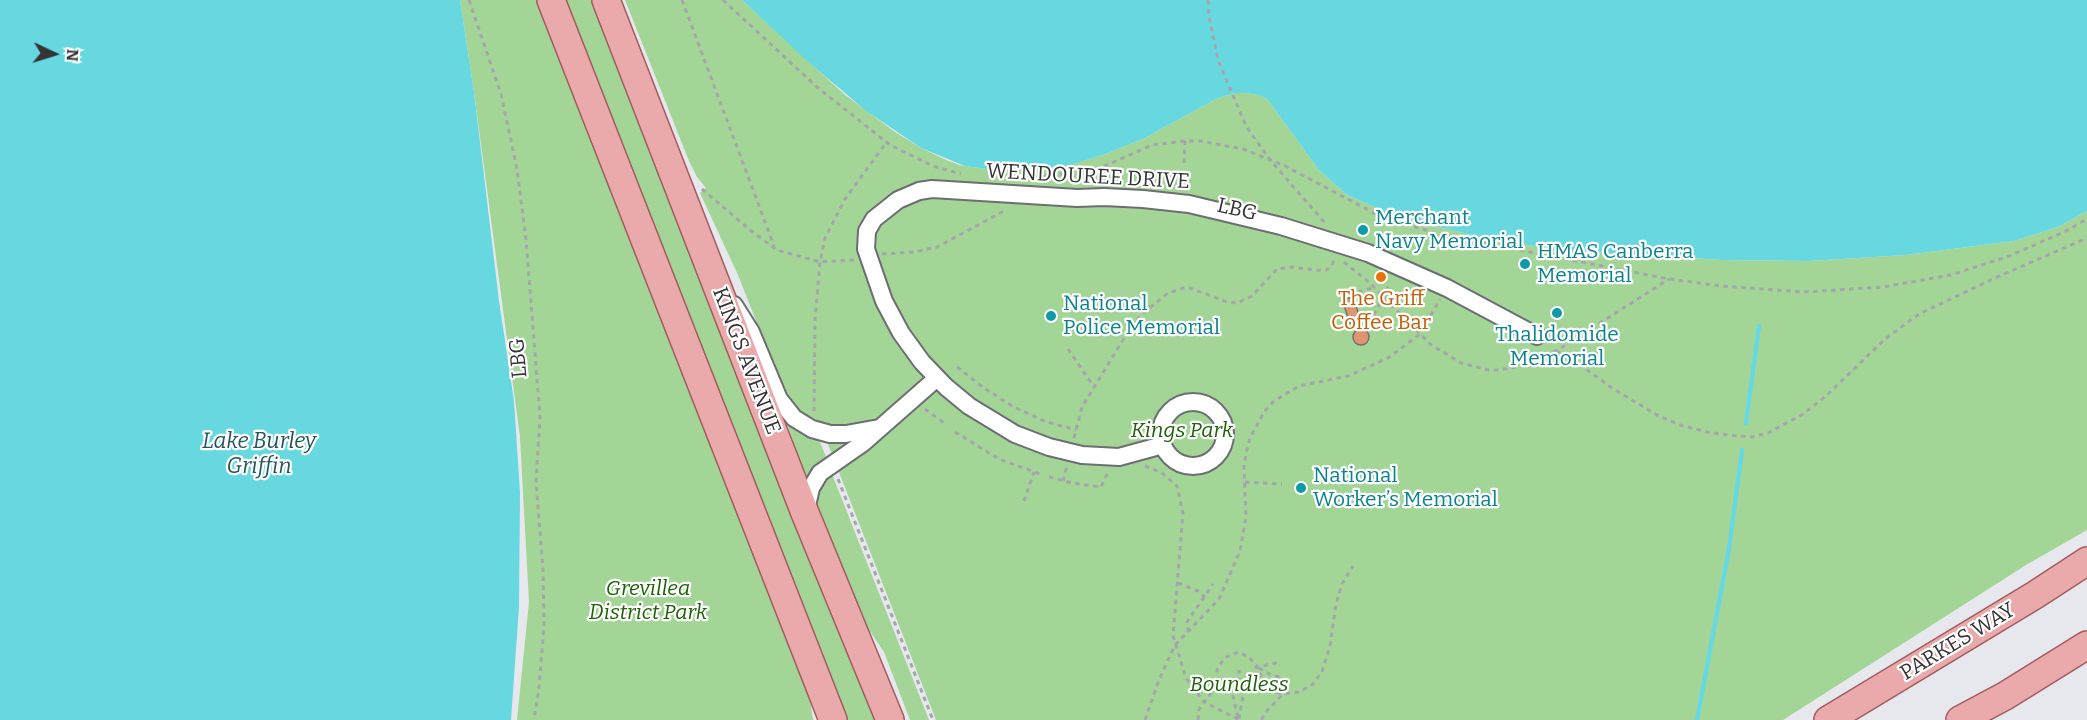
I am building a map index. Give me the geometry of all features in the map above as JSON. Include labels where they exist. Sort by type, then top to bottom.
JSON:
[{"type":"main road","points":[[550,0],[833,720]]},
{"type":"main road","name":"KINGS AVENUE","points":[[606,0],[714,281],[890,720]]},
{"type":"main road","name":"PARKES WAY","points":[[1828,720],[2087,561]]},
{"type":"main road","points":[[1960,720],[2005,696],[2087,645]]},
{"type":"street","name":"WENDOUREE DRIVE","points":[[1163,445],[1133,455],[1114,458],[1086,456],[1053,448],[1015,434],[965,403],[937,378],[913,351],[892,317],[874,278],[865,240],[872,222],[882,210],[903,197],[925,189],[1077,198],[1143,199],[1189,204],[1261,220],[1351,246],[1400,265],[1537,336]]},
{"type":"street","points":[[714,281],[743,318],[779,399],[794,418],[812,429],[830,434],[879,428]]},
{"type":"street","points":[[806,513],[811,488],[818,476],[863,443],[937,378]]},
{"type":"path","name":"LBG","points":[[469,0],[501,94],[517,169],[526,239],[540,417],[536,481],[543,570],[544,625],[534,720]]},
{"type":"path","points":[[682,0],[774,248]]},
{"type":"path","points":[[723,0],[817,87],[886,142],[933,166],[965,175]]},
{"type":"path","points":[[1208,0],[1218,60],[1246,126],[1270,160],[1332,231]]},
{"type":"path","points":[[1184,163],[1185,141]]},
{"type":"path","points":[[1024,178],[1082,172],[1107,165],[1152,145],[1200,141],[1243,149],[1285,166],[1380,216],[1442,235],[1669,279],[1721,286],[1804,292],[1883,287],[1951,274],[2009,256],[2064,232],[2087,219]]},
{"type":"path","points":[[814,416],[814,319],[825,237],[845,199],[886,142]]},
{"type":"path","points":[[698,184],[774,248],[820,262],[861,260]]},
{"type":"path","points":[[875,256],[937,247],[1010,208]]},
{"type":"path","points":[[1556,351],[1569,357],[1612,388],[1657,415],[1680,425],[1707,432],[1752,437],[1768,433],[1803,414],[1825,397],[1886,339],[1919,314],[2087,238]]},
{"type":"path","points":[[1331,255],[1359,273],[1375,287],[1430,344],[1461,363],[1489,370],[1521,366],[1539,356],[1556,351],[1669,279]]},
{"type":"path","points":[[1072,445],[1081,408],[1135,322],[1171,291],[1187,287],[1227,302],[1237,303],[1254,295],[1278,269],[1292,267],[1325,271],[1335,257]]},
{"type":"path","points":[[1366,332],[1389,285]]},
{"type":"path","points":[[1341,297],[1375,287]]},
{"type":"path","points":[[1145,720],[1159,680],[1175,645],[1219,599],[1240,551],[1246,517],[1244,468],[1250,438],[1256,424],[1274,401],[1299,387],[1348,376],[1388,358],[1420,334],[1447,288]]},
{"type":"path","points":[[1068,349],[1094,387]]},
{"type":"path","points":[[957,367],[988,392],[1012,406],[1044,421],[1076,430]]},
{"type":"path","points":[[914,400],[947,425]]},
{"type":"path","points":[[955,432],[994,456],[1040,474]]},
{"type":"path","points":[[1063,481],[1069,459]]},
{"type":"path","points":[[1139,464],[1162,473],[1177,486],[1183,513],[1173,636],[1186,678],[1204,702],[1239,719]]},
{"type":"path","points":[[1049,477],[1101,488],[1109,470],[1114,470]]},
{"type":"path","points":[[1024,501],[1034,472]]},
{"type":"path","points":[[838,479],[933,720]]},
{"type":"path","points":[[1245,482],[1282,484]]},
{"type":"path","points":[[1198,720],[1199,709],[1218,684],[1217,670],[1224,658],[1238,652],[1249,657],[1264,683],[1273,691],[1283,694],[1299,692],[1312,685],[1322,672],[1330,646],[1335,604],[1342,584],[1353,566]]},
{"type":"path","points":[[1178,583],[1198,591],[1205,597]]},
{"type":"path","points":[[1188,632],[1187,622],[1213,584]]},
{"type":"path","points":[[1239,719],[1245,685],[1257,668],[1281,662]]},
{"type":"path","points":[[1257,668],[1273,676],[1282,676]]},
{"type":"path","points":[[1239,670],[1239,679],[1233,696],[1239,719]]},
{"type":"path","points":[[1262,720],[1264,714],[1283,694]]},
{"type":"green space","name":"Grevillea District Park","points":[[460,0],[539,0],[808,686],[813,720],[517,720],[529,602],[520,437]]},
{"type":"green space","points":[[561,0],[598,0],[879,720],[843,720]]},
{"type":"green space","name":"Kings Park","points":[[625,0],[742,0],[844,94],[895,132],[921,148],[959,165],[987,169],[1063,167],[1103,155],[1143,139],[1218,98],[1235,93],[1247,93],[1267,99],[1319,170],[1347,195],[1421,223],[1534,246],[1723,260],[1809,261],[1906,255],[2014,241],[2058,227],[2087,211],[2087,530],[2026,565],[1783,720],[936,720],[819,421],[801,412],[782,387],[738,275],[700,193],[706,188],[689,161]]},
{"type":"green space","points":[[787,423],[817,435],[827,459],[807,478],[804,474]]},
{"type":"green space","points":[[830,469],[929,720],[910,720],[884,652],[859,615],[814,499]]},
{"type":"water","name":"Lake Burley Griffin","points":[[0,0],[460,0],[514,401],[520,492],[519,607],[511,720],[0,720]]},
{"type":"water","points":[[742,0],[2087,0],[2087,211],[2058,227],[2014,241],[1906,255],[1809,261],[1723,260],[1534,246],[1421,223],[1347,195],[1319,170],[1267,99],[1247,93],[1235,93],[1218,98],[1143,139],[1103,155],[1063,167],[987,169],[965,166],[921,148],[865,110],[806,60]]},
{"type":"building","points":[[1353,297],[1362,324],[1350,323],[1342,300]]},
{"type":"building","points":[[1361,329],[1367,331],[1369,337],[1367,343],[1361,345],[1355,343],[1353,337],[1355,331]]},
{"type":"waterway","points":[[1746,423],[1759,326]]},
{"type":"waterway","points":[[1697,720],[1729,549],[1742,450]]},
{"type":"place","name":"Merchant Navy Memorial","points":[[1363,230]]},
{"type":"place","name":"HMAS Canberra Memorial","points":[[1525,264]]},
{"type":"place","name":"The Griff Coffee Bar","points":[[1381,277]]},
{"type":"place","name":"Thalidomide Memorial","points":[[1557,313]]},
{"type":"place","name":"National Police Memorial","points":[[1051,316]]},
{"type":"place","name":"National Worker’s Memorial","points":[[1301,488]]},
{"type":"park label","name":"Boundless","points":[[1239,685]]}]
